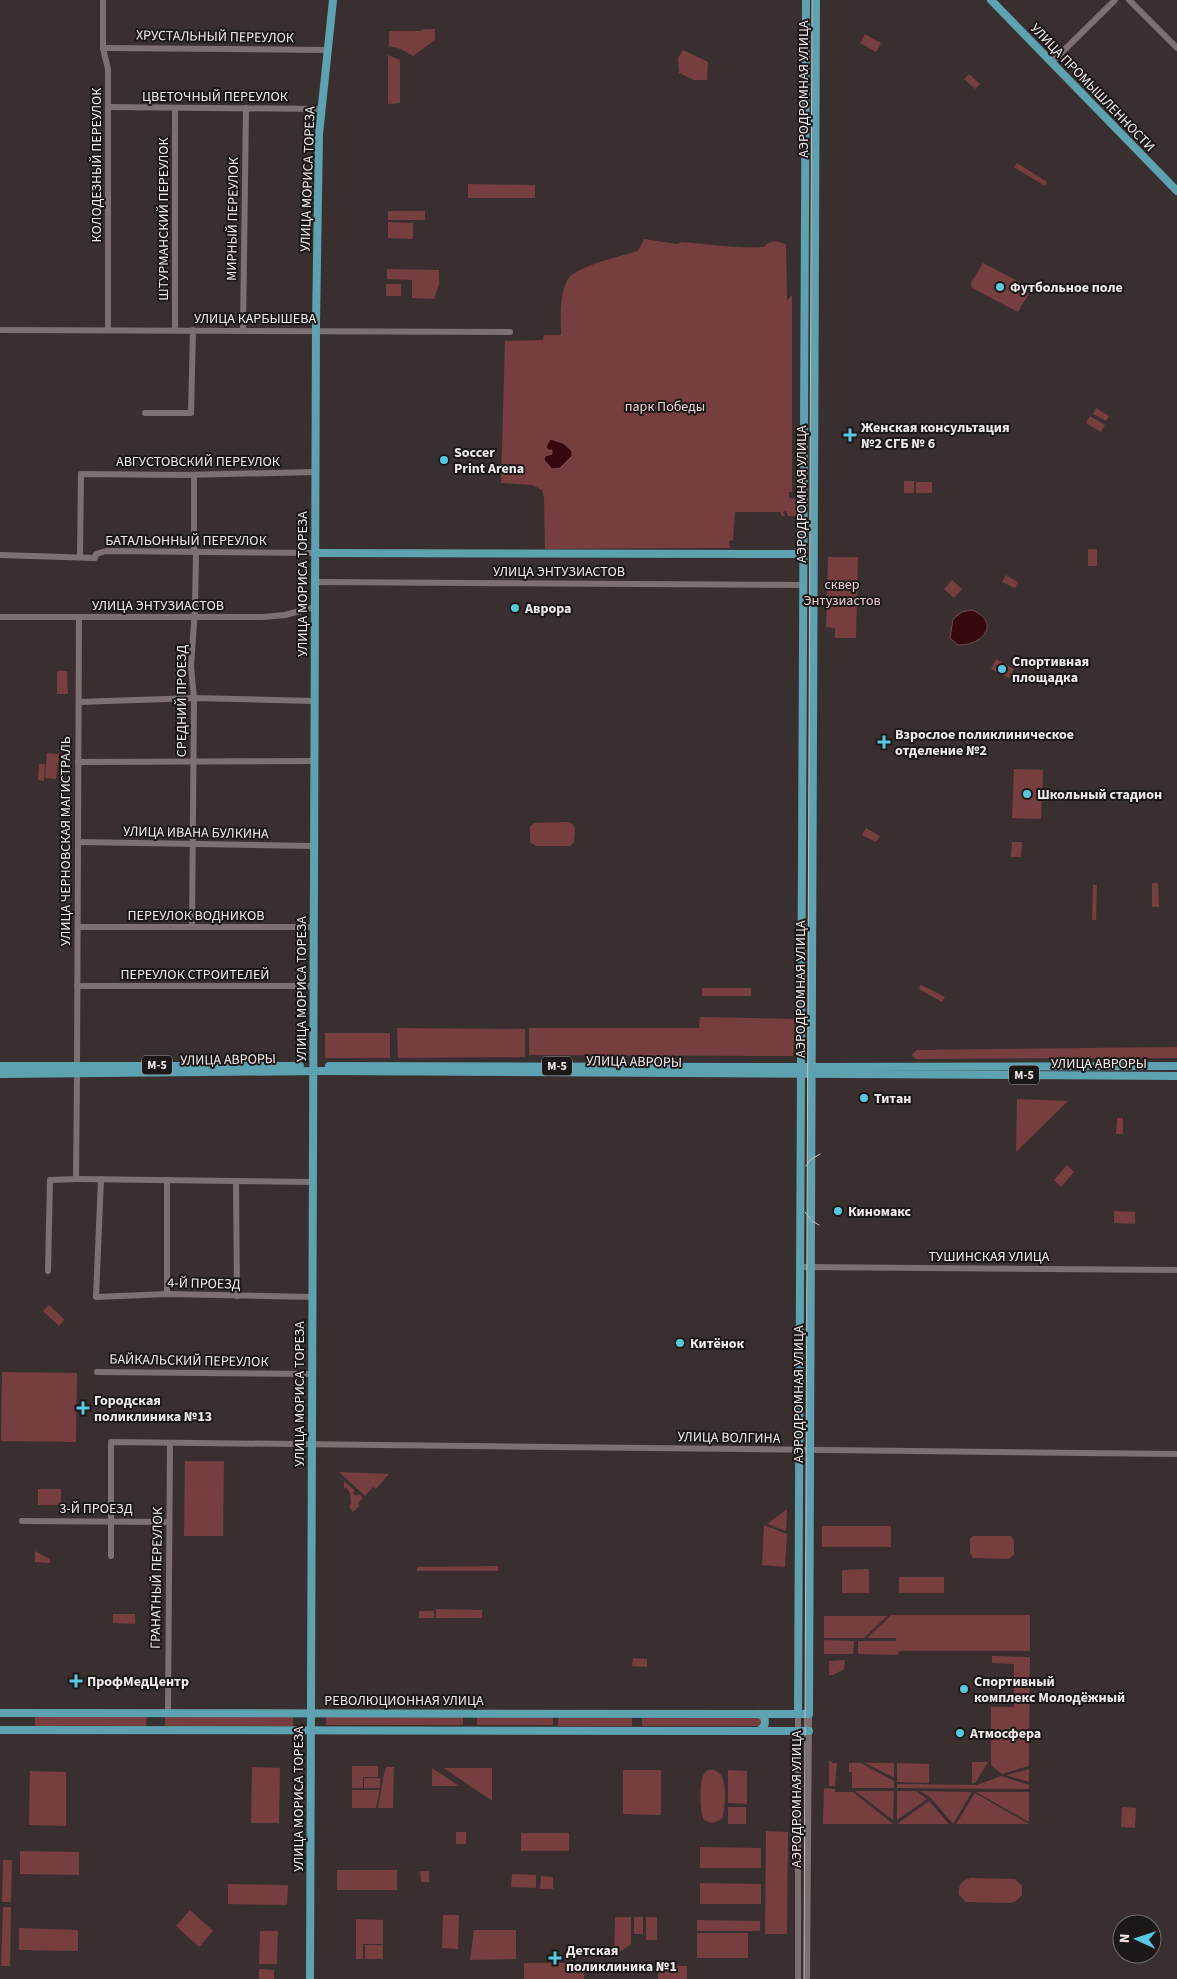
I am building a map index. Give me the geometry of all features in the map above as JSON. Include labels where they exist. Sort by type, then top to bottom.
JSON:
[{"type":"main road","name":"УЛИЦА МОРИСА ТОРЕЗА","points":[[310,1979],[316,331],[321,109],[333,0]]},
{"type":"main road","name":"АЭРОДРОМНАЯ УЛИЦА","points":[[798,1714],[806,0]]},
{"type":"main road","name":"АЭРОДРОМНАЯ УЛИЦА","points":[[809,1714],[816,0]]},
{"type":"main road","name":"УЛИЦА ПРОМЫШЛЕННОСТИ","points":[[991,0],[1177,191]]},
{"type":"main road","name":"УЛИЦА ЭНТУЗИАСТОВ","points":[[315,553],[804,554]]},
{"type":"main road","name":"УЛИЦА АВРОРЫ","points":[[0,1066],[77,1070]]},
{"type":"main road","name":"УЛИЦА АВРОРЫ","points":[[0,1074],[77,1070],[313,1068],[812,1071],[1177,1066]]},
{"type":"main road","name":"УЛИЦА АВРОРЫ","points":[[812,1071],[1177,1076]]},
{"type":"main road","name":"РЕВОЛЮЦИОННАЯ УЛИЦА","points":[[0,1713],[809,1714]]},
{"type":"main road","points":[[154,1713],[154,1730]]},
{"type":"main road","points":[[759,1714],[766,1721],[760,1730]]},
{"type":"main road","points":[[0,1730],[809,1731]]},
{"type":"street","name":"КОЛОДЕЗНЫЙ ПЕРЕУЛОК","points":[[103,0],[103,48],[104,60],[108,66],[108,330]]},
{"type":"street","points":[[1052,62],[1115,0]]},
{"type":"street","points":[[1129,0],[1177,48]]},
{"type":"street","name":"ХРУСТАЛЬНЫЙ ПЕРЕУЛОК","points":[[103,48],[327,50]]},
{"type":"street","name":"ЦВЕТОЧНЫЙ ПЕРЕУЛОК","points":[[108,107],[321,109]]},
{"type":"street","name":"МИРНЫЙ ПЕРЕУЛОК","points":[[243,331],[246,108]]},
{"type":"street","name":"ШТУРМАНСКИЙ ПЕРЕУЛОК","points":[[175,109],[175,330]]},
{"type":"street","name":"УЛИЦА КАРБЫШЕВА","points":[[0,330],[510,332]]},
{"type":"street","points":[[145,413],[191,413],[193,330]]},
{"type":"street","name":"АВГУСТОВСКИЙ ПЕРЕУЛОК","points":[[80,557],[81,474],[194,475],[315,472]]},
{"type":"street","name":"СРЕДНИЙ ПРОЕЗД","points":[[192,927],[194,698],[191,667],[196,552],[194,548],[194,475]]},
{"type":"street","name":"БАТАЛЬОННЫЙ ПЕРЕУЛОК","points":[[0,555],[95,558],[96,554],[106,551],[315,553]]},
{"type":"street","name":"УЛИЦА ЭНТУЗИАСТОВ","points":[[315,582],[804,585]]},
{"type":"street","name":"УЛИЦА ЭНТУЗИАСТОВ","points":[[0,617],[194,618],[274,616],[315,607]]},
{"type":"street","name":"УЛИЦА ЧЕРНОВСКАЯ МАГИСТРАЛЬ","points":[[76,1179],[79,617]]},
{"type":"street","points":[[79,702],[194,698],[314,701]]},
{"type":"street","points":[[78,762],[314,761]]},
{"type":"street","name":"УЛИЦА ИВАНА БУЛКИНА","points":[[78,842],[314,846]]},
{"type":"street","name":"ПЕРЕУЛОК ВОДНИКОВ","points":[[78,927],[314,927]]},
{"type":"street","name":"ПЕРЕУЛОК СТРОИТЕЛЕЙ","points":[[77,986],[313,986]]},
{"type":"street","name":"4-Й ПРОЕЗД","points":[[101,1179],[96,1298],[167,1294],[312,1298]]},
{"type":"street","points":[[48,1271],[50,1180],[313,1182]]},
{"type":"street","points":[[167,1180],[167,1294]]},
{"type":"street","points":[[236,1181],[236,1296]]},
{"type":"street","name":"ТУШИНСКАЯ УЛИЦА","points":[[801,1267],[1177,1270]]},
{"type":"street","name":"БАЙКАЛЬСКИЙ ПЕРЕУЛОК","points":[[97,1372],[312,1374]]},
{"type":"street","name":"УЛИЦА ВОЛГИНА","points":[[111,1520],[111,1442],[1177,1454]]},
{"type":"street","name":"ГРАНАТНЫЙ ПЕРЕУЛОК","points":[[168,1713],[170,1443]]},
{"type":"street","points":[[111,1520],[111,1556]]},
{"type":"street","name":"3-Й ПРОЕЗД","points":[[22,1521],[111,1520],[169,1522]]},
{"type":"street","name":"АЭРОДРОМНАЯ УЛИЦА","points":[[798,1714],[798,1979]]},
{"type":"street","name":"АЭРОДРОМНАЯ УЛИЦА","points":[[807,1979],[809,1714]]},
{"type":"green space","points":[[435,29],[435,40],[413,56],[401,49],[389,46],[389,31],[420,31]]},
{"type":"green space","points":[[865,34],[881,43],[876,52],[860,43]]},
{"type":"green space","points":[[683,50],[708,62],[707,80],[694,80],[679,73],[678,58]]},
{"type":"green space","points":[[388,55],[400,60],[400,103],[388,104]]},
{"type":"green space","points":[[969,74],[980,84],[975,89],[964,79]]},
{"type":"green space","points":[[1017,163],[1047,182],[1045,186],[1014,167]]},
{"type":"green space","points":[[468,184],[535,185],[535,198],[468,198]]},
{"type":"green space","points":[[388,211],[425,211],[425,220],[388,220]]},
{"type":"green space","points":[[388,222],[413,223],[413,239],[388,238]]},
{"type":"green space","name":"парк Победы","points":[[644,239],[677,244],[681,242],[743,247],[764,247],[768,243],[774,242],[781,242],[786,245],[787,300],[792,295],[792,492],[789,492],[789,498],[797,499],[797,516],[788,516],[786,511],[783,512],[785,516],[782,516],[780,512],[735,512],[733,540],[729,541],[730,548],[545,549],[544,497],[542,490],[532,485],[501,483],[505,341],[543,340],[544,335],[561,335],[561,307],[564,287],[571,276],[588,266],[638,251]]},
{"type":"green space","name":"Футбольное поле","points":[[983,263],[1029,287],[1030,292],[1018,312],[972,288],[971,283]]},
{"type":"green space","points":[[387,269],[439,270],[439,284],[434,299],[412,298],[412,280],[387,279]]},
{"type":"green space","points":[[386,284],[401,284],[401,296],[386,296]]},
{"type":"green space","points":[[1096,408],[1109,416],[1106,421],[1093,414]]},
{"type":"green space","points":[[1090,416],[1105,425],[1101,432],[1086,423]]},
{"type":"green space","points":[[904,481],[914,481],[914,493],[904,493]]},
{"type":"green space","points":[[916,482],[932,482],[932,493],[916,493]]},
{"type":"green space","points":[[1088,549],[1097,549],[1097,566],[1088,566]]},
{"type":"green space","name":"сквер Энтузиастов","points":[[828,557],[858,557],[856,638],[835,638],[835,628],[826,627]]},
{"type":"green space","points":[[1006,575],[1018,582],[1015,588],[1002,582]]},
{"type":"green space","points":[[952,580],[962,589],[954,598],[944,589]]},
{"type":"green space","name":"Спортивная площадка","points":[[996,659],[1014,669],[1009,678],[991,669]]},
{"type":"green space","points":[[57,671],[67,671],[68,694],[57,694]]},
{"type":"green space","points":[[47,753],[59,754],[56,779],[45,778]]},
{"type":"green space","points":[[39,764],[45,764],[44,781],[38,780]]},
{"type":"green space","name":"Школьный стадион","points":[[1014,769],[1043,770],[1041,819],[1012,818]]},
{"type":"green space","points":[[568,822],[573,824],[575,829],[574,842],[570,846],[536,846],[530,842],[530,827],[534,823]]},
{"type":"green space","points":[[866,828],[880,836],[876,842],[862,835]]},
{"type":"green space","points":[[1012,842],[1022,842],[1021,857],[1011,857]]},
{"type":"green space","points":[[1152,883],[1158,883],[1159,907],[1152,907]]},
{"type":"green space","points":[[1093,885],[1097,885],[1096,920],[1092,920]]},
{"type":"green space","points":[[921,985],[945,997],[942,1002],[919,989]]},
{"type":"green space","points":[[702,988],[751,988],[751,996],[702,996]]},
{"type":"green space","points":[[700,1017],[795,1019],[793,1056],[529,1055],[529,1028],[699,1028]]},
{"type":"green space","points":[[397,1028],[525,1029],[525,1057],[398,1058]]},
{"type":"green space","points":[[325,1033],[390,1033],[390,1058],[325,1058]]},
{"type":"green space","points":[[1177,1047],[1177,1058],[917,1059],[912,1054],[917,1050]]},
{"type":"green space","points":[[1017,1099],[1068,1101],[1016,1152]]},
{"type":"green space","points":[[1117,1118],[1123,1118],[1123,1134],[1116,1134]]},
{"type":"green space","points":[[1067,1165],[1074,1172],[1061,1187],[1054,1180]]},
{"type":"green space","points":[[1114,1211],[1135,1212],[1135,1224],[1114,1223]]},
{"type":"green space","points":[[49,1305],[65,1320],[59,1326],[43,1311]]},
{"type":"green space","points":[[2,1372],[77,1373],[76,1442],[1,1441]]},
{"type":"green space","points":[[185,1461],[224,1461],[223,1536],[184,1536]]},
{"type":"green space","points":[[339,1472],[389,1474],[376,1489],[373,1487],[365,1496]]},
{"type":"green space","points":[[344,1481],[355,1491],[353,1493],[356,1496],[359,1494],[363,1498],[353,1512],[349,1506],[351,1503],[350,1493],[346,1487],[344,1489]]},
{"type":"green space","points":[[38,1489],[61,1489],[61,1505],[38,1505]]},
{"type":"green space","points":[[787,1509],[786,1531],[767,1524]]},
{"type":"green space","points":[[764,1525],[787,1534],[785,1567],[762,1565]]},
{"type":"green space","points":[[822,1526],[891,1526],[891,1547],[822,1547]]},
{"type":"green space","points":[[973,1536],[1011,1536],[1014,1541],[1014,1555],[1008,1559],[973,1558],[970,1553],[970,1539]]},
{"type":"green space","points":[[35,1551],[50,1559],[50,1563],[35,1562]]},
{"type":"green space","points":[[498,1566],[498,1571],[417,1571],[417,1567]]},
{"type":"green space","points":[[869,1569],[869,1593],[842,1593],[842,1570]]},
{"type":"green space","points":[[899,1577],[944,1577],[944,1593],[899,1593]]},
{"type":"green space","points":[[436,1609],[482,1610],[482,1618],[436,1618]]},
{"type":"green space","points":[[419,1611],[434,1611],[434,1618],[419,1618]]},
{"type":"green space","points":[[113,1614],[135,1614],[135,1624],[113,1623]]},
{"type":"green space","points":[[891,1615],[1030,1615],[1030,1651],[899,1651],[898,1655],[858,1654],[858,1641],[896,1641],[896,1638],[867,1638]]},
{"type":"green space","points":[[824,1616],[887,1616],[864,1638],[824,1638]]},
{"type":"green space","points":[[824,1640],[854,1641],[853,1654],[824,1654]]},
{"type":"green space","points":[[992,1656],[1030,1657],[1029,1766],[1002,1774],[991,1765],[991,1707],[1014,1707],[1014,1664],[992,1663]]},
{"type":"green space","points":[[633,1658],[647,1659],[647,1667],[632,1666]]},
{"type":"green space","points":[[845,1660],[844,1669],[829,1675],[829,1661]]},
{"type":"green space","points":[[165,1714],[293,1714],[293,1726],[165,1726]]},
{"type":"green space","points":[[326,1714],[463,1715],[463,1725],[326,1725]]},
{"type":"green space","points":[[477,1714],[553,1715],[553,1725],[477,1725]]},
{"type":"green space","points":[[35,1715],[147,1715],[146,1726],[35,1726]]},
{"type":"green space","points":[[558,1715],[632,1715],[632,1726],[558,1726]]},
{"type":"green space","points":[[642,1716],[759,1716],[762,1721],[759,1726],[642,1726]]},
{"type":"green space","points":[[829,1761],[837,1763],[835,1786],[829,1786]]},
{"type":"green space","points":[[972,1762],[988,1762],[975,1783],[972,1783]]},
{"type":"green space","points":[[849,1763],[861,1763],[894,1781],[894,1788],[852,1788],[852,1772],[849,1772]]},
{"type":"green space","points":[[865,1763],[894,1763],[894,1778]]},
{"type":"green space","points":[[897,1763],[929,1764],[929,1783],[897,1782]]},
{"type":"green space","points":[[352,1766],[378,1766],[378,1777],[363,1777],[363,1788],[352,1788]]},
{"type":"green space","points":[[252,1767],[280,1768],[279,1823],[251,1823]]},
{"type":"green space","points":[[386,1767],[394,1767],[393,1808],[378,1808],[383,1777]]},
{"type":"green space","points":[[432,1768],[459,1786],[432,1786]]},
{"type":"green space","points":[[444,1768],[492,1768],[492,1801]]},
{"type":"green space","points":[[1029,1769],[1029,1782],[1006,1775]]},
{"type":"green space","points":[[623,1770],[661,1770],[661,1815],[623,1814]]},
{"type":"green space","points":[[708,1770],[715,1770],[720,1774],[723,1779],[725,1795],[723,1817],[712,1823],[704,1820],[701,1805],[702,1780],[704,1773]]},
{"type":"green space","points":[[728,1770],[747,1771],[747,1804],[728,1803]]},
{"type":"green space","points":[[30,1771],[66,1772],[66,1826],[29,1825]]},
{"type":"green space","points":[[1001,1776],[1029,1785],[1029,1789],[897,1788],[897,1784],[977,1785]]},
{"type":"green space","points":[[364,1778],[380,1778],[380,1788],[364,1788]]},
{"type":"green space","points":[[824,1788],[835,1789],[835,1792],[853,1792],[893,1824],[823,1824]]},
{"type":"green space","points":[[352,1790],[380,1790],[376,1808],[352,1808]]},
{"type":"green space","points":[[855,1791],[894,1791],[893,1820]]},
{"type":"green space","points":[[897,1791],[916,1791],[927,1799],[897,1820]]},
{"type":"green space","points":[[920,1791],[972,1792],[953,1824],[931,1798]]},
{"type":"green space","points":[[976,1792],[1029,1792],[1029,1822]]},
{"type":"green space","points":[[975,1793],[1029,1824],[956,1824]]},
{"type":"green space","points":[[929,1801],[949,1824],[897,1824]]},
{"type":"green space","points":[[728,1807],[746,1807],[746,1824],[728,1824]]},
{"type":"green space","points":[[1122,1807],[1136,1808],[1135,1828],[1121,1827]]},
{"type":"green space","points":[[766,1831],[788,1832],[787,1934],[765,1934]]},
{"type":"green space","points":[[456,1832],[466,1832],[466,1844],[456,1844]]},
{"type":"green space","points":[[521,1833],[569,1833],[569,1851],[521,1851]]},
{"type":"green space","points":[[700,1847],[761,1848],[761,1868],[700,1868]]},
{"type":"green space","points":[[20,1851],[79,1852],[79,1875],[20,1874]]},
{"type":"green space","points":[[3,1860],[12,1860],[11,1902],[2,1902]]},
{"type":"green space","points":[[337,1870],[397,1870],[397,1890],[337,1890]]},
{"type":"green space","points":[[420,1871],[429,1871],[429,1882],[421,1882]]},
{"type":"green space","points":[[512,1874],[536,1875],[536,1888],[511,1887]]},
{"type":"green space","points":[[541,1876],[553,1877],[553,1889],[540,1889]]},
{"type":"green space","points":[[971,1878],[1015,1879],[1022,1886],[1022,1895],[1015,1902],[1010,1903],[966,1902],[959,1895],[959,1889],[963,1882]]},
{"type":"green space","points":[[700,1883],[761,1884],[761,1904],[700,1904]]},
{"type":"green space","points":[[228,1884],[288,1885],[287,1905],[228,1904]]},
{"type":"green space","points":[[3,1907],[11,1907],[10,1966],[1,1966]]},
{"type":"green space","points":[[190,1910],[213,1931],[199,1947],[176,1926]]},
{"type":"green space","points":[[443,1915],[459,1915],[458,1949],[442,1948]]},
{"type":"green space","points":[[615,1917],[631,1917],[631,1944],[614,1956]]},
{"type":"green space","points":[[634,1917],[643,1917],[643,1934],[634,1934]]},
{"type":"green space","points":[[646,1917],[657,1917],[657,1940],[646,1940]]},
{"type":"green space","points":[[356,1919],[383,1920],[383,1944],[363,1944],[363,1959],[356,1959]]},
{"type":"green space","points":[[697,1920],[760,1921],[760,1931],[697,1931]]},
{"type":"green space","points":[[19,1928],[78,1930],[78,1951],[19,1950]]},
{"type":"green space","points":[[474,1930],[516,1930],[516,1959],[470,1960]]},
{"type":"green space","points":[[260,1931],[278,1931],[277,1964],[259,1964]]},
{"type":"green space","points":[[697,1933],[748,1933],[748,1958],[697,1958]]},
{"type":"green space","points":[[365,1945],[383,1945],[383,1959],[365,1959]]},
{"type":"green space","points":[[524,1963],[584,1963],[584,1979],[524,1979]]},
{"type":"green space","points":[[658,1966],[687,1966],[687,1979],[658,1979]]},
{"type":"green space","points":[[259,1969],[274,1970],[274,1979],[259,1979]]},
{"type":"shaded area","points":[[550,439],[563,443],[572,451],[572,456],[560,468],[552,469],[544,460],[545,456],[552,454],[552,450],[548,450],[546,447]]},
{"type":"shaded area","points":[[972,610],[981,615],[986,621],[985,633],[975,642],[958,645],[950,638],[953,619],[962,612]]},
{"type":"tram line","points":[[804,1979],[812,0]]},
{"type":"tram line","points":[[806,1166],[810,1160],[820,1154]]},
{"type":"tram line","points":[[805,1212],[812,1221],[819,1225]]},
{"type":"place","name":"Футбольное поле","points":[[1000,287]]},
{"type":"place","name":"Женская консультация №2 СГБ № 6","points":[[850,435]]},
{"type":"place","name":"Soccer Print Arena","points":[[444,460]]},
{"type":"place","name":"Аврора","points":[[515,608]]},
{"type":"place","name":"Спортивная площадка","points":[[1002,669]]},
{"type":"place","name":"Взрослое поликлиническое отделение №2","points":[[884,742]]},
{"type":"place","name":"Школьный стадион","points":[[1027,794]]},
{"type":"place","name":"Титан","points":[[864,1098]]},
{"type":"place","name":"Киномакс","points":[[838,1211]]},
{"type":"place","name":"Китёнок","points":[[680,1343]]},
{"type":"place","name":"Городская поликлиника №13","points":[[83,1408]]},
{"type":"place","name":"ПрофМедЦентр","points":[[76,1681]]},
{"type":"place","name":"Спортивный комплекс Молодёжный","points":[[964,1689]]},
{"type":"place","name":"Атмосфера","points":[[960,1733]]},
{"type":"place","name":"Детская поликлиника №1","points":[[555,1958]]}]
